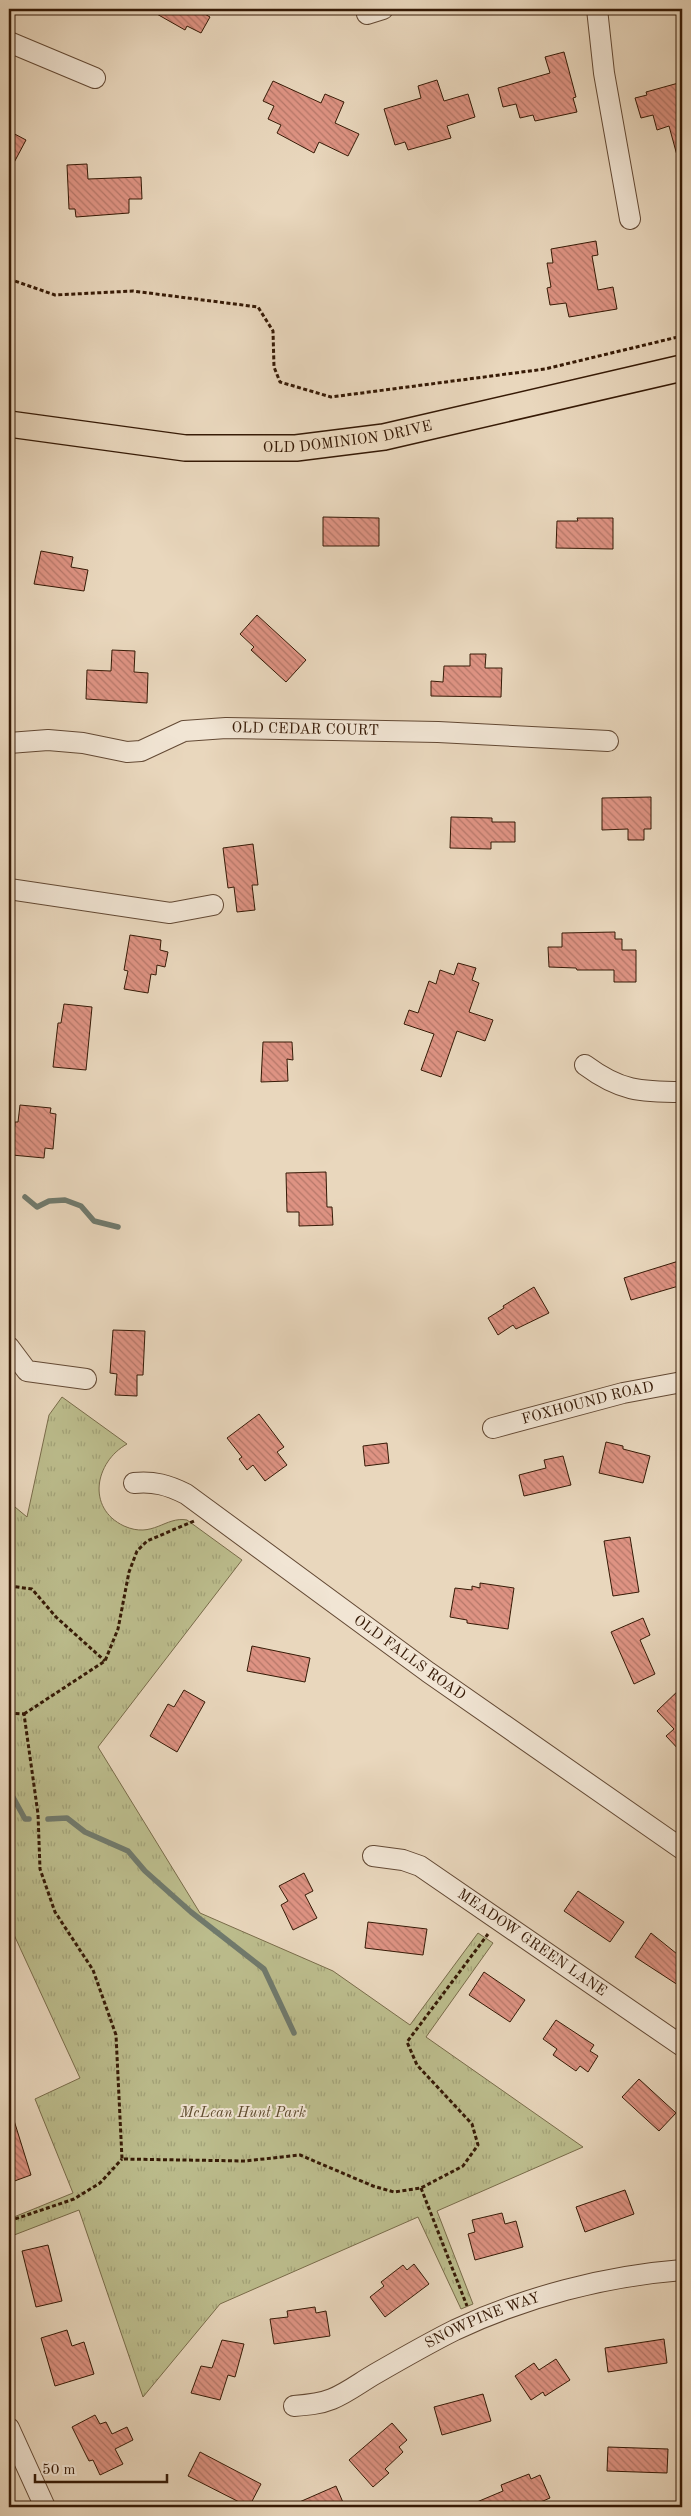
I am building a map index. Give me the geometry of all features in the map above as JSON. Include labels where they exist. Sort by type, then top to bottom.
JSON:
[{"type":"main road","name":"OLD DOMINION DRIVE","points":[[9,424],[185,448],[296,448],[384,437],[682,368]]},
{"type":"street","points":[[596,9],[604,73],[630,219]]},
{"type":"street","points":[[9,42],[95,78]]},
{"type":"street","name":"OLD CEDAR COURT","points":[[9,743],[48,740],[83,743],[127,752],[142,751],[184,732],[226,728],[438,732],[608,741]]},
{"type":"street","points":[[9,889],[170,913],[214,905]]},
{"type":"street","points":[[585,1065],[606,1080],[641,1092],[682,1092]]},
{"type":"street","points":[[9,1346],[27,1371],[86,1379]]},
{"type":"street","name":"FOXHOUND ROAD","points":[[493,1428],[623,1393],[682,1382]]},
{"type":"street","name":"OLD FALLS ROAD","points":[[134,1483],[152,1481],[168,1485],[186,1494],[428,1672],[682,1849]]},
{"type":"street","name":"MEADOW GREEN LANE","points":[[373,1856],[403,1860],[420,1866],[682,2046]]},
{"type":"street","name":"SNOWPINE WAY","points":[[294,2406],[313,2405],[332,2399],[409,2354],[508,2308],[560,2292],[612,2280],[682,2270]]},
{"type":"street","points":[[9,2428],[45,2507]]},
{"type":"path","points":[[9,279],[55,295],[133,292],[258,307],[273,331],[274,367],[280,382],[331,397],[545,369],[682,336]]},
{"type":"path","points":[[9,1713],[24,1714],[105,1661],[118,1629],[129,1572],[136,1551],[147,1540],[204,1517],[210,1511]]},
{"type":"path","points":[[9,1586],[32,1588],[56,1618],[105,1661]]},
{"type":"path","points":[[9,2221],[74,2199],[100,2184],[122,2159],[116,2035],[93,1970],[55,1912],[40,1869],[38,1814],[24,1714]]},
{"type":"path","points":[[122,2159],[245,2161],[300,2155],[373,2186],[394,2192],[421,2188],[463,2166],[478,2145],[472,2124],[417,2065],[407,2042],[498,1919]]},
{"type":"path","points":[[421,2188],[473,2323]]},
{"type":"green space","name":"McLean Hunt Park","points":[[62,1397],[127,1444],[116,1452],[108,1462],[102,1473],[99,1485],[100,1497],[104,1508],[112,1518],[124,1526],[143,1530],[172,1521],[187,1520],[242,1560],[98,1747],[200,1913],[333,1971],[410,2025],[478,1933],[493,1943],[426,2037],[583,2147],[437,2211],[473,2304],[461,2309],[418,2217],[220,2304],[143,2397],[79,2210],[9,2237],[9,2219],[73,2193],[35,2099],[80,2078],[9,1924],[9,1502],[27,1517],[49,1415]]},
{"type":"building","points":[[148,9],[196,9],[210,17],[201,33],[187,26],[185,30]]},
{"type":"building","points":[[564,52],[576,97],[573,98],[577,112],[535,121],[533,115],[520,118],[516,104],[503,107],[498,88],[550,73],[545,57]]},
{"type":"building","points":[[437,80],[444,101],[468,94],[475,117],[447,126],[451,138],[408,150],[405,142],[395,145],[384,109],[421,98],[418,86]]},
{"type":"building","points":[[273,81],[321,103],[325,94],[344,102],[335,123],[359,134],[348,156],[319,142],[314,153],[277,133],[281,125],[268,119],[274,106],[263,101]]},
{"type":"building","points":[[682,82],[682,158],[678,159],[669,126],[657,130],[653,115],[641,118],[635,98],[647,95],[646,92]]},
{"type":"building","points":[[9,131],[26,140],[9,172]]},
{"type":"building","points":[[87,164],[88,179],[141,177],[142,199],[129,199],[129,213],[76,217],[75,209],[69,209],[67,165]]},
{"type":"building","points":[[596,241],[598,255],[592,256],[598,290],[613,287],[617,309],[569,317],[566,303],[550,305],[547,288],[551,287],[547,263],[553,263],[551,249]]},
{"type":"building","points":[[323,517],[379,518],[379,546],[323,546]]},
{"type":"building","points":[[577,518],[613,518],[613,549],[556,548],[557,521],[578,521]]},
{"type":"building","points":[[41,551],[73,557],[71,567],[88,570],[84,591],[34,584]]},
{"type":"building","points":[[257,615],[306,660],[286,682],[251,650],[254,647],[240,634]]},
{"type":"building","points":[[112,650],[135,651],[134,672],[148,673],[147,703],[86,699],[87,670],[111,671]]},
{"type":"building","points":[[470,654],[486,654],[485,668],[502,668],[501,697],[431,696],[431,681],[443,682],[444,666],[470,666]]},
{"type":"building","points":[[651,797],[651,829],[644,829],[644,840],[628,840],[628,829],[602,830],[602,798]]},
{"type":"building","points":[[451,817],[492,818],[492,822],[515,822],[515,842],[491,842],[491,849],[450,848]]},
{"type":"building","points":[[253,844],[258,885],[252,885],[255,910],[237,912],[234,887],[228,888],[223,848]]},
{"type":"building","points":[[615,932],[615,939],[622,939],[622,950],[636,950],[636,982],[614,982],[614,970],[577,970],[576,968],[549,967],[548,947],[562,947],[562,933]]},
{"type":"building","points":[[130,935],[161,940],[160,950],[168,952],[165,967],[157,965],[156,975],[151,974],[148,993],[124,989],[128,971],[124,970]]},
{"type":"building","points":[[458,963],[476,968],[472,980],[479,983],[469,1012],[493,1020],[485,1041],[457,1031],[441,1077],[421,1070],[434,1034],[404,1024],[409,1010],[418,1013],[429,981],[436,984],[440,970],[454,975]]},
{"type":"building","points":[[64,1004],[92,1007],[86,1070],[53,1067],[58,1023],[61,1023]]},
{"type":"building","points":[[263,1042],[292,1042],[293,1060],[287,1059],[288,1081],[261,1082]]},
{"type":"building","points":[[20,1105],[51,1108],[50,1113],[56,1114],[53,1149],[45,1148],[44,1158],[12,1155],[15,1122],[18,1122]]},
{"type":"building","points":[[326,1172],[327,1207],[332,1207],[333,1225],[299,1226],[299,1212],[287,1212],[286,1173]]},
{"type":"building","points":[[682,1260],[682,1285],[631,1300],[624,1278]]},
{"type":"building","points":[[534,1287],[549,1313],[516,1329],[513,1325],[498,1335],[488,1318],[504,1308],[503,1306]]},
{"type":"building","points":[[113,1330],[145,1331],[143,1375],[137,1375],[137,1396],[115,1395],[117,1374],[110,1373]]},
{"type":"building","points":[[259,1414],[284,1447],[277,1452],[287,1465],[265,1481],[253,1465],[247,1470],[239,1459],[242,1457],[227,1438]]},
{"type":"building","points":[[606,1442],[623,1446],[623,1449],[650,1456],[643,1483],[599,1473]]},
{"type":"building","points":[[387,1443],[389,1463],[365,1466],[363,1446]]},
{"type":"building","points":[[563,1456],[571,1485],[524,1496],[519,1475],[546,1468],[544,1460]]},
{"type":"building","points":[[630,1537],[639,1592],[613,1596],[604,1541]]},
{"type":"building","points":[[480,1583],[514,1588],[508,1629],[467,1623],[467,1620],[450,1617],[455,1588],[472,1590],[472,1586],[480,1588]]},
{"type":"building","points":[[643,1618],[650,1635],[640,1640],[655,1674],[634,1684],[611,1632]]},
{"type":"building","points":[[252,1646],[310,1658],[305,1682],[247,1671]]},
{"type":"building","points":[[682,1687],[682,1753],[666,1736],[674,1729],[657,1711]]},
{"type":"building","points":[[184,1690],[205,1702],[177,1752],[150,1736],[168,1704],[174,1707]]},
{"type":"building","points":[[304,1873],[313,1891],[305,1895],[317,1918],[293,1930],[281,1905],[288,1901],[279,1886]]},
{"type":"building","points":[[578,1891],[624,1922],[610,1942],[564,1911]]},
{"type":"building","points":[[368,1922],[427,1929],[423,1955],[365,1948]]},
{"type":"building","points":[[651,1933],[682,1958],[682,1977],[678,1985],[635,1957]]},
{"type":"building","points":[[484,1972],[525,2000],[510,2022],[469,1995]]},
{"type":"building","points":[[556,2020],[594,2045],[590,2051],[598,2056],[588,2072],[580,2066],[576,2071],[553,2055],[557,2049],[543,2039]]},
{"type":"building","points":[[639,2079],[676,2113],[659,2131],[622,2097]]},
{"type":"building","points":[[12,2114],[31,2175],[9,2183],[9,2115]]},
{"type":"building","points":[[625,2190],[634,2214],[585,2232],[576,2207]]},
{"type":"building","points":[[502,2213],[505,2224],[516,2221],[523,2247],[475,2260],[468,2234],[475,2232],[472,2220]]},
{"type":"building","points":[[48,2245],[62,2301],[36,2307],[22,2251]]},
{"type":"building","points":[[414,2264],[429,2284],[385,2317],[370,2297],[384,2286],[381,2282],[403,2265],[407,2270]]},
{"type":"building","points":[[315,2307],[316,2313],[326,2311],[330,2336],[274,2344],[270,2319],[288,2317],[287,2311]]},
{"type":"building","points":[[67,2330],[72,2346],[84,2342],[94,2374],[55,2386],[41,2338]]},
{"type":"building","points":[[664,2339],[667,2363],[608,2372],[605,2348]]},
{"type":"building","points":[[222,2340],[244,2344],[235,2377],[228,2375],[220,2400],[191,2393],[201,2366],[212,2368]]},
{"type":"building","points":[[556,2359],[570,2380],[545,2396],[543,2392],[531,2400],[515,2376],[534,2363],[539,2370]]},
{"type":"building","points":[[483,2394],[491,2421],[442,2435],[434,2407]]},
{"type":"building","points":[[95,2415],[100,2424],[106,2422],[112,2434],[127,2427],[133,2440],[115,2449],[123,2464],[100,2475],[93,2460],[89,2461],[72,2427]]},
{"type":"building","points":[[392,2423],[407,2440],[399,2447],[403,2452],[385,2469],[389,2473],[373,2487],[349,2460]]},
{"type":"building","points":[[608,2447],[668,2449],[667,2473],[607,2471]]},
{"type":"building","points":[[200,2452],[261,2484],[249,2507],[188,2476]]},
{"type":"building","points":[[529,2474],[531,2479],[540,2475],[550,2498],[529,2507],[465,2507],[503,2491],[501,2485]]},
{"type":"building","points":[[336,2486],[345,2507],[288,2507]]},
{"type":"waterway","points":[[25,1197],[37,1207],[49,1201],[65,1200],[81,1206],[94,1221],[118,1227]]},
{"type":"waterway","points":[[9,1790],[25,1819],[29,1819]]},
{"type":"waterway","points":[[48,1819],[67,1818],[85,1832],[128,1851],[145,1871],[191,1912],[264,1969],[294,2033]]}]
